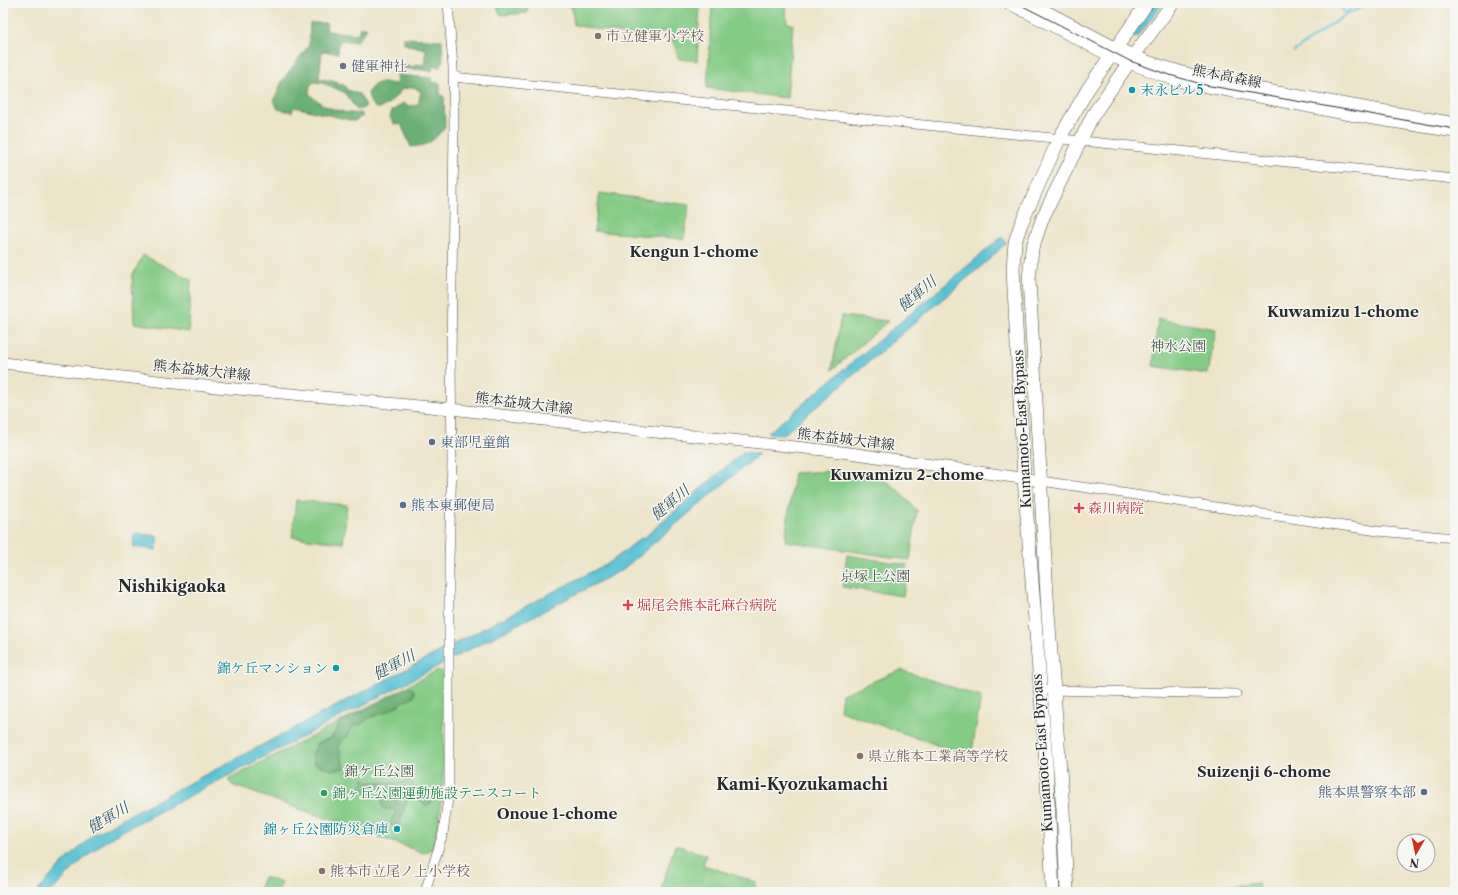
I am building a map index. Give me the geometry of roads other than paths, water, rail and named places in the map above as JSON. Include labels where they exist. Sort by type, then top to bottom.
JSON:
[{"type":"highway","name":"Kumamoto-East Bypass","points":[[1067,892],[1063,810],[1047,690],[1024,478],[1012,269],[1015,242],[1021,224],[1059,139],[1077,105],[1147,3]]},
{"type":"highway","name":"Kumamoto-East Bypass","points":[[1054,892],[1041,481],[1029,279],[1032,249],[1043,217],[1093,115],[1173,3]]},
{"type":"main road","name":"熊本高森線","points":[[1008,3],[1177,81],[1212,89],[1455,132]]},
{"type":"main road","name":"熊本高森線","points":[[1031,3],[1112,52]]},
{"type":"main road","name":"熊本高森線","points":[[1131,60],[1170,68],[1222,82],[1455,123]]},
{"type":"main road","name":"熊本益城大津線","points":[[3,363],[184,384],[450,409],[858,454],[1041,481]]},
{"type":"street","points":[[425,892],[446,818],[449,792],[449,560],[452,462],[450,409],[454,77],[448,3]]},
{"type":"street","points":[[454,77],[1080,140],[1455,180]]},
{"type":"street","points":[[1041,481],[1372,530],[1455,538]]},
{"type":"street","points":[[1047,690],[1236,694]]},
{"type":"water","points":[[1154,3],[1164,3],[1136,38],[1130,34]]},
{"type":"water","points":[[1002,237],[1006,243],[992,257],[783,435],[768,433]]},
{"type":"water","points":[[743,452],[759,454],[622,570],[126,829],[105,841],[77,865],[51,892],[37,892],[58,868],[93,835],[612,561],[641,538],[645,537]]},
{"type":"water","points":[[134,533],[158,536],[156,550],[133,547]]},
{"type":"waterway","points":[[1331,3],[1340,4],[1345,15]]},
{"type":"waterway","points":[[1346,14],[1354,3]]},
{"type":"waterway","points":[[1293,52],[1345,15],[1365,6],[1365,3]]},
{"type":"tram line","points":[[1017,3],[1130,61],[1166,74],[1205,85],[1455,129]]},
{"type":"place","name":"市立健軍小学校","points":[[598,36]]},
{"type":"place","name":"健軍神社","points":[[343,66]]},
{"type":"place","name":"末永ビル5","points":[[1132,90]]},
{"type":"place","name":"東部児童館","points":[[432,442]]},
{"type":"place","name":"熊本東郵便局","points":[[403,505]]},
{"type":"place","name":"森川病院","points":[[1079,508]]},
{"type":"place","name":"堀尾会熊本託麻台病院","points":[[628,605]]},
{"type":"place","name":"錦ケ丘マンション","points":[[336,668]]},
{"type":"place","name":"県立熊本工業高等学校","points":[[860,756]]},
{"type":"place","name":"熊本県警察本部","points":[[1424,792]]},
{"type":"place","name":"錦ヶ丘公園運動施設テニスコート","points":[[324,793]]},
{"type":"place","name":"錦ヶ丘公園防災倉庫","points":[[397,829]]},
{"type":"place","name":"熊本市立尾ノ上小学校","points":[[322,871]]},
{"type":"district","name":"Kengun 1-chome","points":[[694,252]]},
{"type":"district","name":"Kuwamizu 1-chome","points":[[1343,312]]},
{"type":"district","name":"Kuwamizu 2-chome","points":[[907,475]]},
{"type":"district","name":"Nishikigaoka","points":[[172,586]]},
{"type":"district","name":"Suizenji 6-chome","points":[[1264,772]]},
{"type":"district","name":"Kami-Kyozukamachi","points":[[802,784]]},
{"type":"district","name":"Onoue 1-chome","points":[[557,814]]},
{"type":"water label","name":"健軍川","points":[[917,294]]},
{"type":"water label","name":"健軍川","points":[[670,503]]},
{"type":"water label","name":"健軍川","points":[[394,665]]},
{"type":"water label","name":"健軍川","points":[[108,818]]},
{"type":"park label","name":"神水公園","points":[[1178,346]]},
{"type":"park label","name":"京塚上公園","points":[[875,576]]},
{"type":"park label","name":"錦ケ丘公園","points":[[379,771]]}]
